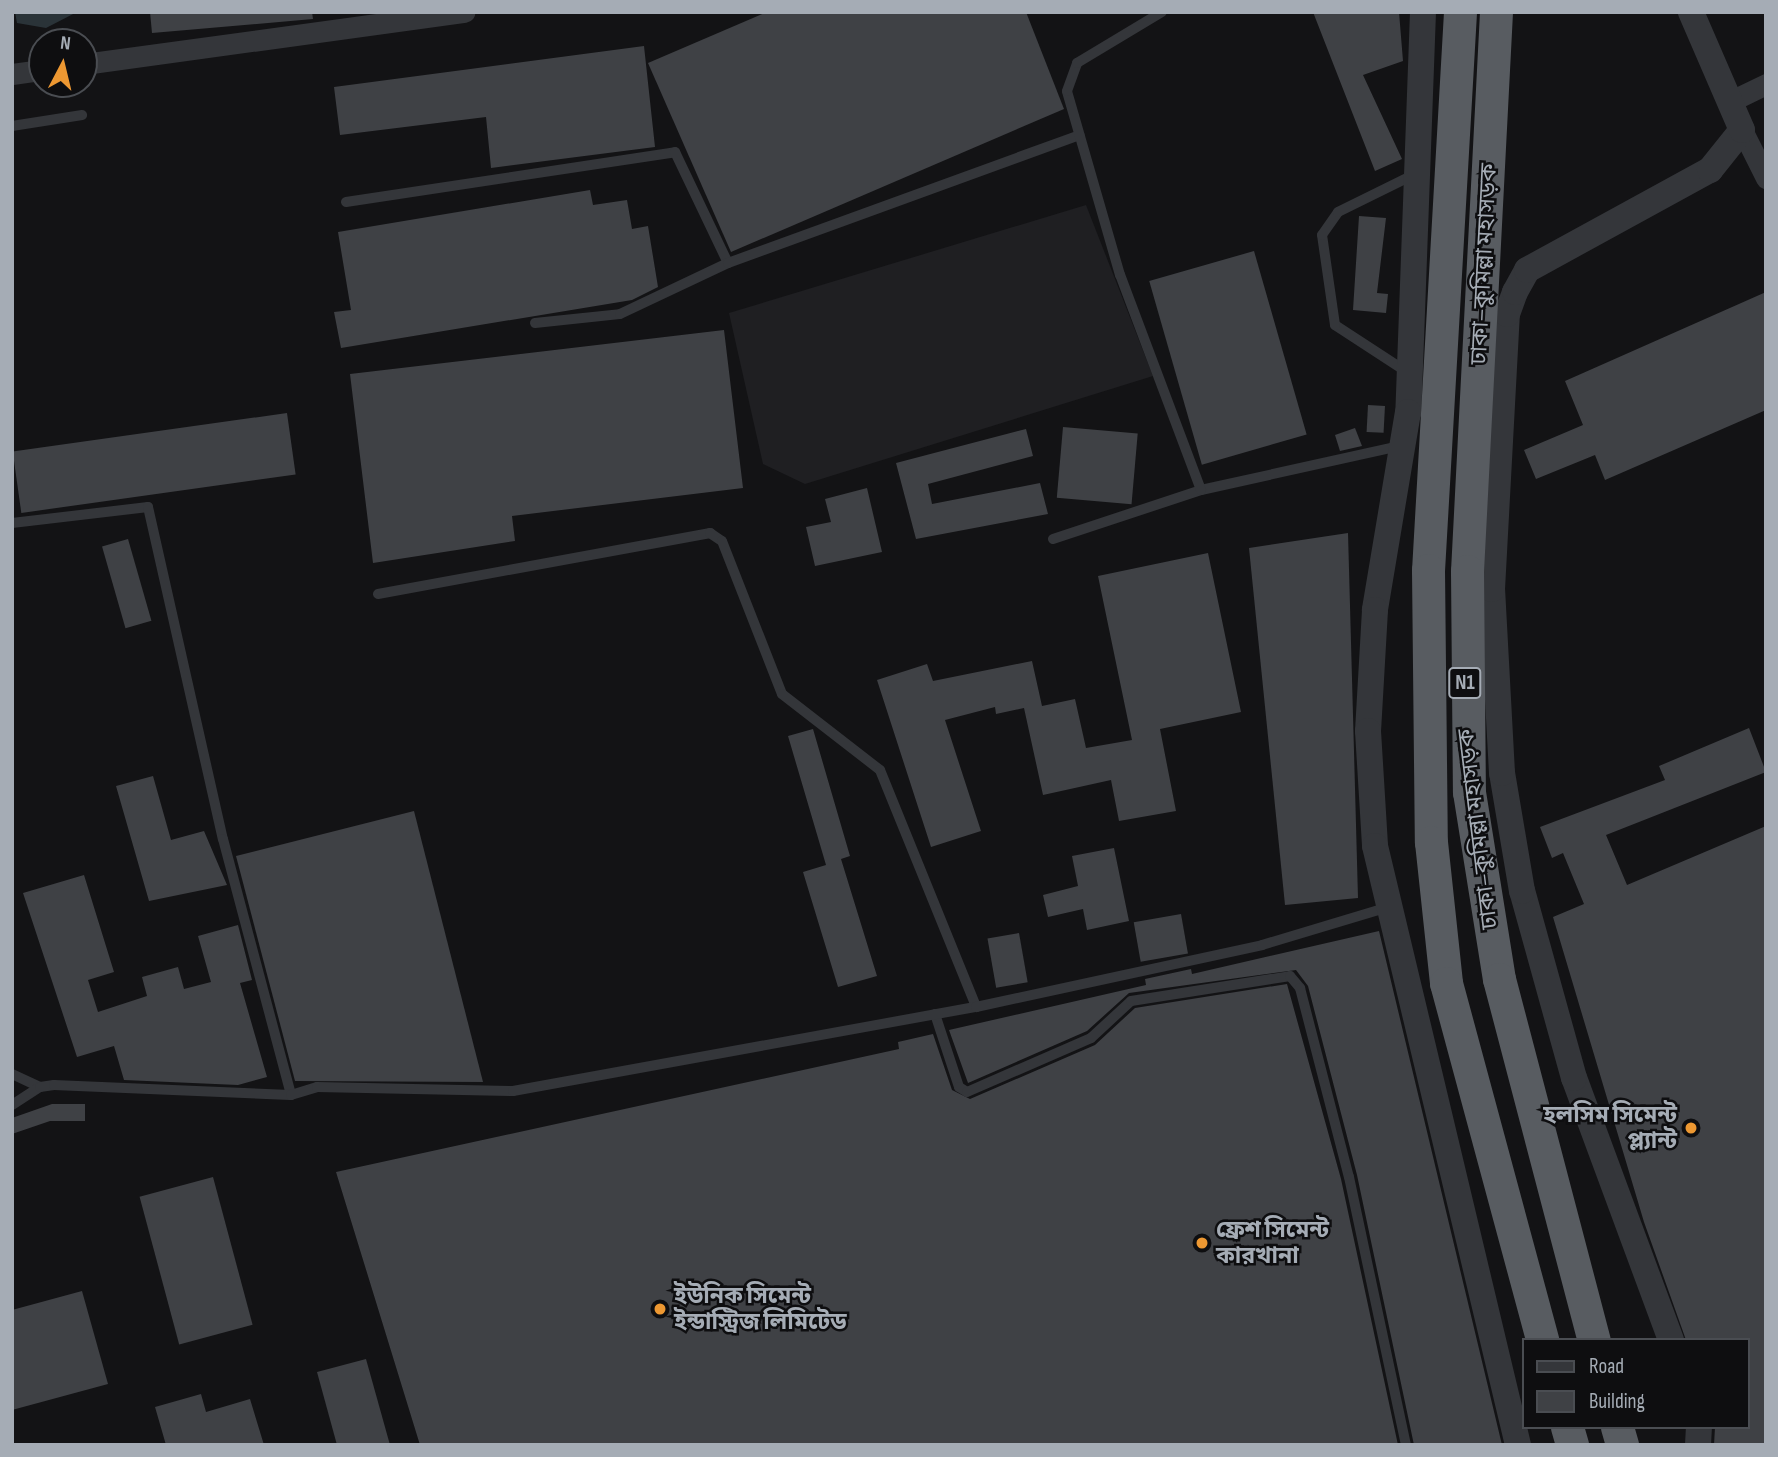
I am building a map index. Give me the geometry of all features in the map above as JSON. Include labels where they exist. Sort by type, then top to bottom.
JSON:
[{"type":"highway","name":"ঢাকা–কুমিল্লা মহাসড়ক","points":[[1460,12],[1428,570],[1431,842],[1446,983],[1541,1338]]},
{"type":"highway","name":"ঢাকা–কুমিল্লা মহাসড়ক","points":[[1496,12],[1467,571],[1469,792],[1499,979],[1593,1338]]},
{"type":"street","points":[[98,62],[464,12]]},
{"type":"street","points":[[1423,12],[1409,374],[1402,446],[1375,610],[1368,731],[1375,846],[1518,1445]]},
{"type":"street","points":[[1691,12],[1729,102],[1766,178]]},
{"type":"street","points":[[1729,102],[1766,84]]},
{"type":"street","points":[[1670,1338],[1546,987],[1504,786],[1492,589],[1507,314],[1527,270],[1666,200],[1710,170],[1742,130]]},
{"type":"lane","points":[[1162,12],[1077,63],[1066,91],[1120,275],[1201,490]]},
{"type":"lane","points":[[12,126],[82,115]]},
{"type":"lane","points":[[535,323],[620,314],[728,263],[1079,135]]},
{"type":"lane","points":[[346,202],[675,152],[728,263]]},
{"type":"lane","points":[[1409,374],[1335,325],[1322,235],[1338,212],[1417,173]]},
{"type":"lane","points":[[1053,539],[1201,490],[1402,446]]},
{"type":"lane","points":[[12,523],[148,507],[223,839],[291,1095]]},
{"type":"lane","points":[[378,594],[710,533],[722,541],[782,694],[880,770],[976,1007]]},
{"type":"lane","points":[[12,1074],[40,1087],[291,1095],[317,1087],[513,1091],[976,1007],[1262,945],[1389,907]]},
{"type":"lane","points":[[934,1014],[958,1087],[967,1092],[1091,1038],[1131,1001],[1290,976],[1300,988],[1349,1177],[1406,1445]]},
{"type":"lane","points":[[12,1105],[40,1087]]},
{"type":"shaded area","points":[[15,12],[77,12],[46,28],[17,23]]},
{"type":"shaded area","points":[[1086,205],[1153,376],[805,484],[763,464],[729,313]]},
{"type":"building","points":[[150,12],[312,12],[313,19],[152,33]]},
{"type":"building","points":[[767,12],[1026,12],[1064,109],[731,252],[648,63]]},
{"type":"building","points":[[1313,12],[1399,12],[1403,61],[1363,75],[1402,159],[1375,171]]},
{"type":"building","points":[[644,46],[655,147],[491,168],[486,117],[340,135],[334,87]]},
{"type":"building","points":[[590,190],[593,205],[627,200],[632,229],[648,226],[658,287],[632,300],[341,348],[334,312],[351,310],[338,232]]},
{"type":"building","points":[[1359,216],[1386,218],[1377,293],[1388,294],[1386,313],[1353,310]]},
{"type":"building","points":[[1254,251],[1307,435],[1202,465],[1149,281]]},
{"type":"building","points":[[1766,292],[1766,410],[1605,480],[1595,455],[1536,479],[1524,450],[1583,425],[1565,381]]},
{"type":"building","points":[[724,330],[743,488],[512,516],[515,541],[373,563],[350,374]]},
{"type":"building","points":[[1368,405],[1385,406],[1384,433],[1367,432]]},
{"type":"building","points":[[287,413],[296,474],[21,513],[13,452]]},
{"type":"building","points":[[1063,427],[1138,434],[1132,504],[1057,498]]},
{"type":"building","points":[[1355,428],[1362,446],[1340,451],[1335,435]]},
{"type":"building","points":[[1026,429],[1033,456],[928,484],[932,504],[1040,483],[1048,514],[916,539],[896,463]]},
{"type":"building","points":[[867,488],[882,552],[815,566],[806,527],[831,522],[825,499]]},
{"type":"building","points":[[1348,533],[1358,898],[1285,905],[1249,548]]},
{"type":"building","points":[[128,539],[151,621],[125,628],[102,546]]},
{"type":"building","points":[[1208,553],[1241,712],[1160,729],[1176,811],[1119,821],[1111,780],[1043,795],[1024,708],[996,714],[995,707],[945,720],[981,831],[931,847],[877,680],[927,664],[933,681],[1032,661],[1042,706],[1075,699],[1086,748],[1132,740],[1098,576]]},
{"type":"building","name":"হলসিম সিমেন্ট প্ল্যান্ট","points":[[1749,728],[1766,772],[1606,835],[1627,885],[1766,826],[1766,1445],[1714,1445],[1715,1429],[1750,1429],[1750,1338],[1685,1338],[1644,1222],[1553,917],[1584,904],[1563,853],[1552,858],[1540,827],[1665,780],[1659,766]]},
{"type":"building","points":[[813,729],[850,856],[841,859],[877,976],[838,987],[803,872],[826,865],[788,736]]},
{"type":"building","points":[[153,776],[171,840],[204,831],[227,885],[149,901],[116,786]]},
{"type":"building","points":[[414,811],[483,1082],[295,1081],[236,856]]},
{"type":"building","points":[[1114,848],[1129,921],[1087,930],[1083,909],[1048,917],[1043,895],[1078,886],[1072,856]]},
{"type":"building","points":[[84,875],[114,972],[88,980],[98,1012],[147,996],[142,977],[178,967],[184,989],[211,982],[198,936],[238,925],[252,980],[240,983],[267,1077],[238,1085],[124,1080],[114,1046],[77,1057],[23,893]]},
{"type":"building","points":[[1181,914],[1188,953],[1141,962],[1134,922]]},
{"type":"building","points":[[1379,931],[1502,1445],[1414,1445],[1357,1175],[1308,986],[1296,970],[1129,993],[1087,1031],[968,1083],[949,1030],[1146,985],[1145,979],[1191,969],[1192,974]]},
{"type":"building","points":[[1019,933],[1028,982],[996,988],[987,939]]},
{"type":"building","points":[[1287,984],[1341,1179],[1398,1445],[420,1445],[336,1172],[899,1049],[898,1042],[933,1034],[952,1090],[970,1099],[1095,1045],[1135,1008]]},
{"type":"building","points":[[52,1104],[85,1104],[85,1121],[50,1121],[12,1134],[12,1118]]},
{"type":"building","points":[[213,1177],[253,1325],[179,1344],[140,1197]]},
{"type":"building","points":[[82,1291],[108,1384],[12,1410],[12,1310]]},
{"type":"building","points":[[366,1359],[390,1445],[337,1445],[317,1372]]},
{"type":"building","points":[[201,1394],[206,1412],[250,1399],[264,1445],[166,1445],[155,1407]]},
{"type":"place","name":"হলসিম সিমেন্ট প্ল্যান্ট","points":[[1691,1128]]},
{"type":"place","name":"ফ্রেশ সিমেন্ট কারখানা","points":[[1202,1243]]},
{"type":"place","name":"ইউনিক সিমেন্ট ইন্ডাস্ট্রিজ লিমিটেড","points":[[660,1309]]}]
